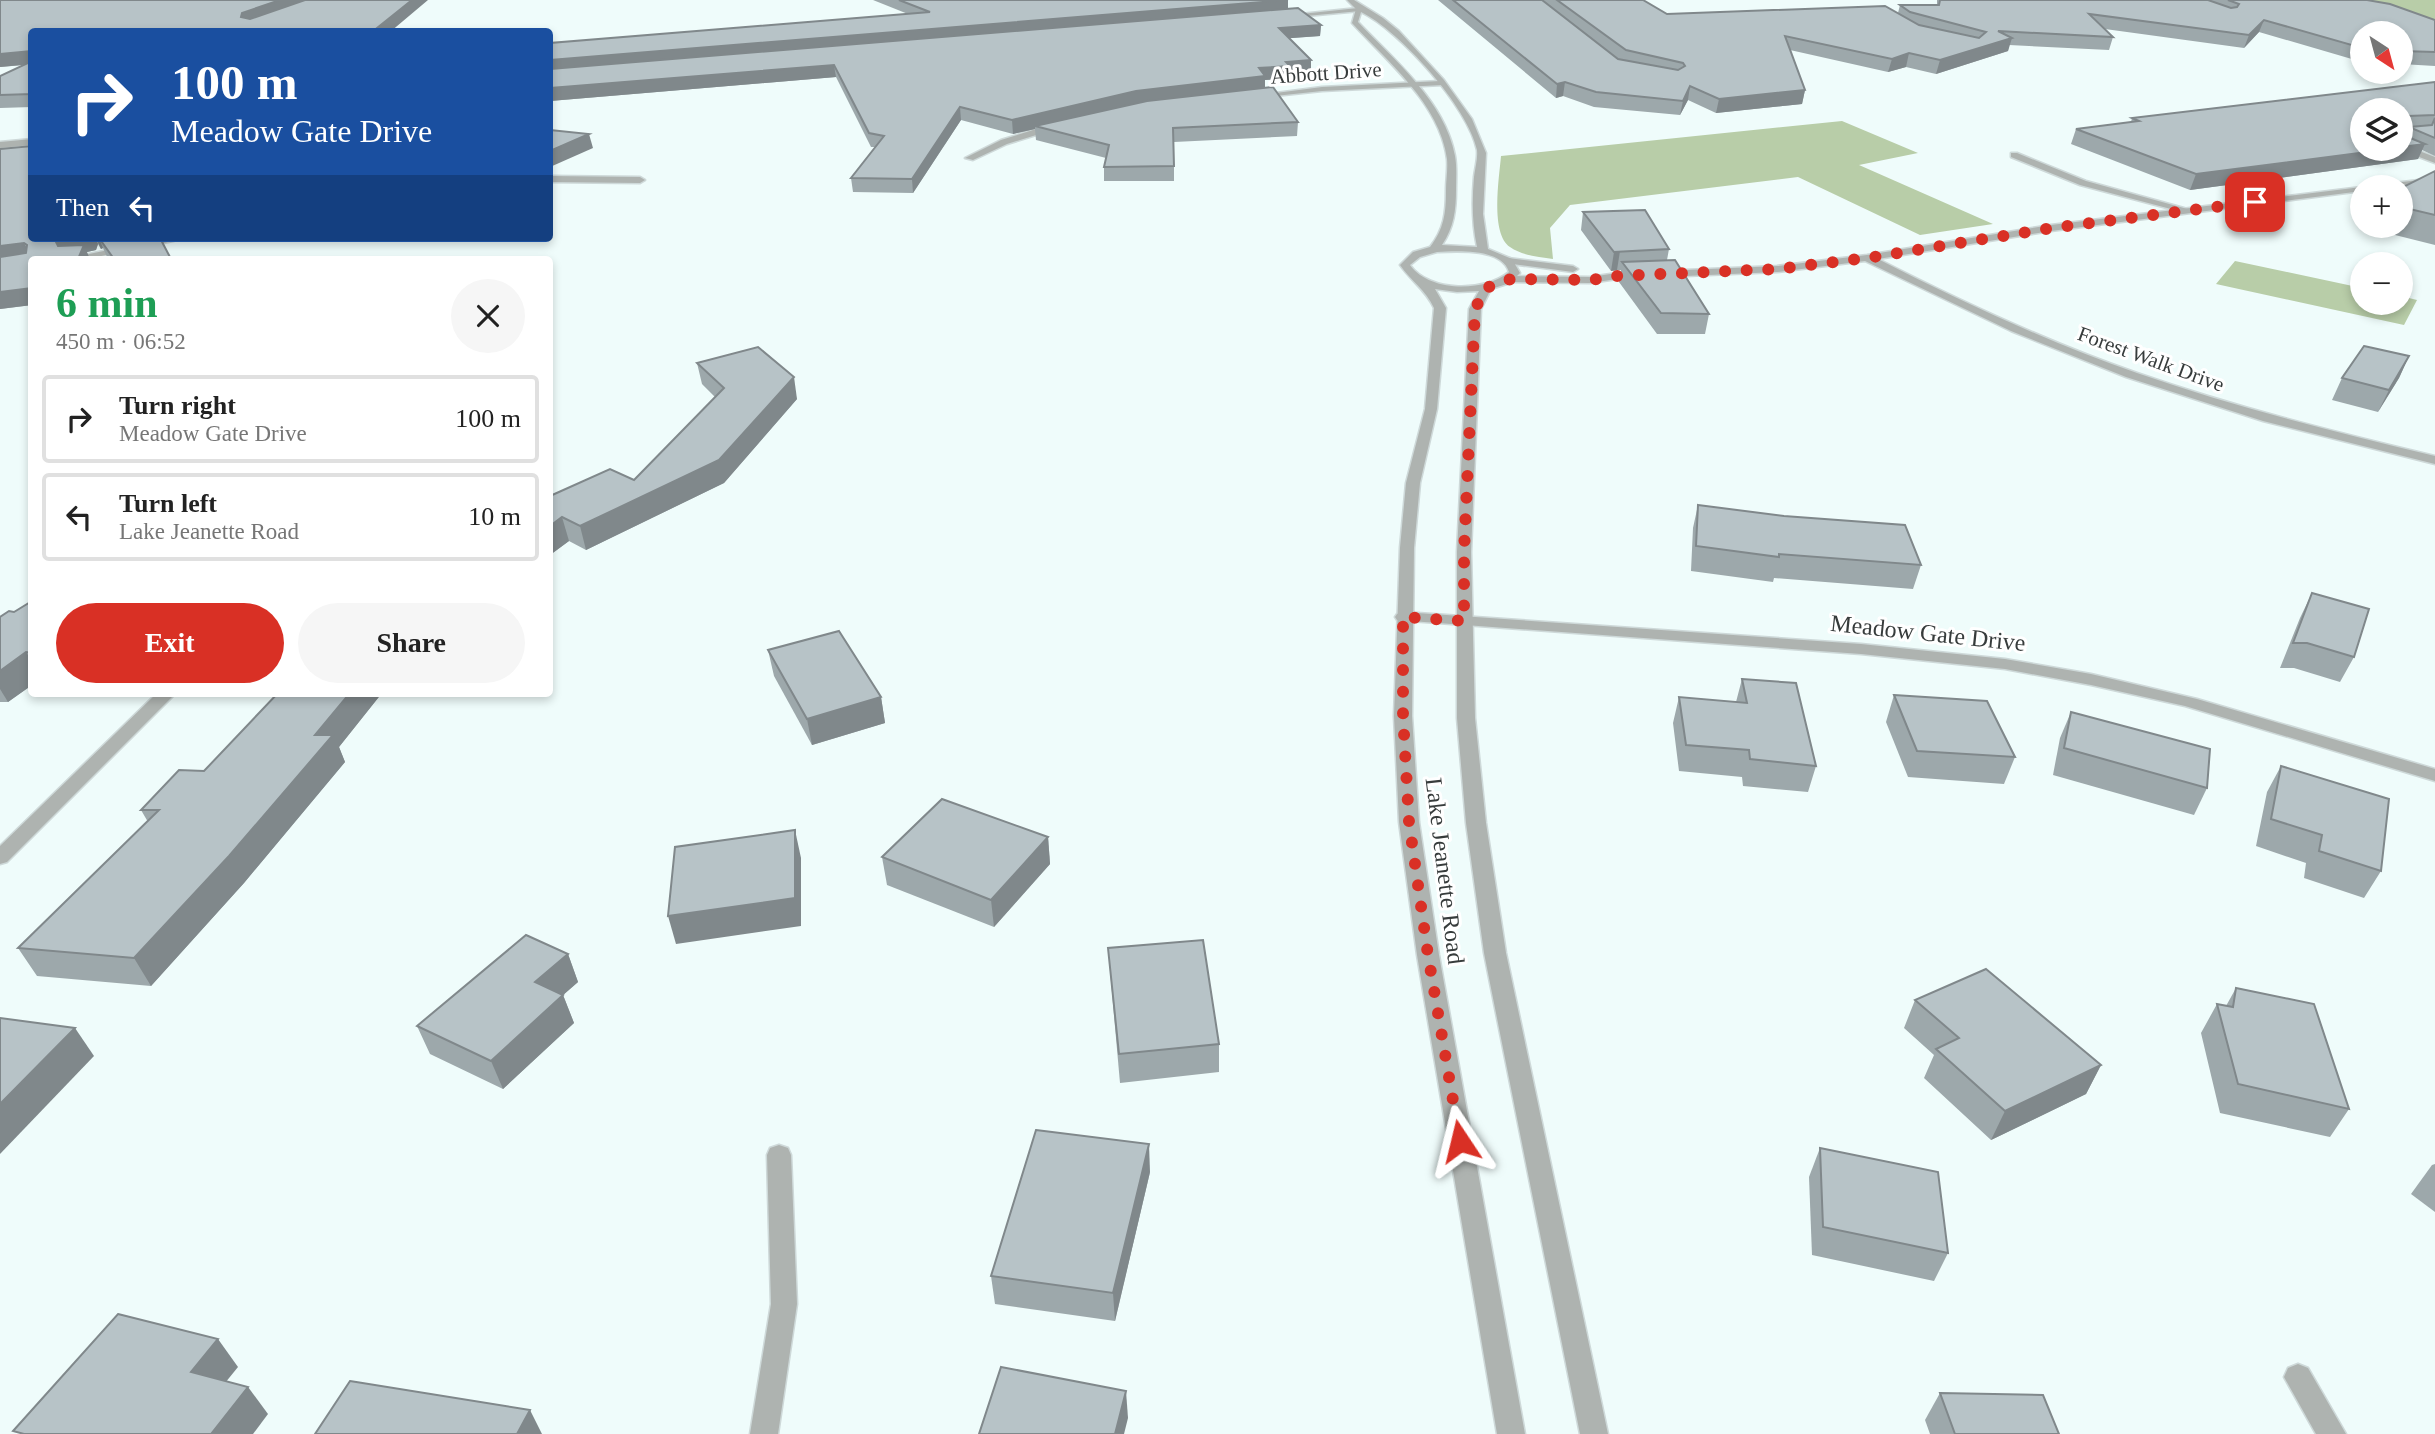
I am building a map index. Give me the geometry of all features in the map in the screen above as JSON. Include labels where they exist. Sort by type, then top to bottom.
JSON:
[{"type":"street","points":[[1350,0],[1358,10]]},
{"type":"street","points":[[1358,10],[1354,22],[1429,106],[1442,130],[1451,156],[1451,216],[1448,230],[1433,250]]},
{"type":"street","points":[[1275,17],[1358,10],[1384,20],[1427,65],[1463,112],[1482,151],[1477,218],[1483,251]]},
{"type":"street","name":"Abbott Drive","points":[[1249,97],[1322,89],[1440,83]]},
{"type":"street","points":[[970,158],[1004,142],[1065,123]]},
{"type":"street","points":[[0,145],[28,142]]},
{"type":"street","points":[[2413,151],[2435,159]]},
{"type":"street","points":[[2014,155],[2082,183],[2186,211]]},
{"type":"street","points":[[553,179],[640,180]]},
{"type":"street","points":[[2413,183],[2435,181]]},
{"type":"street","points":[[1617,276],[1594,270],[1508,261],[1483,251],[1433,250],[1409,259],[1405,265],[1407,272],[1416,279],[1448,288],[1486,288],[1511,279],[1590,280],[1617,276],[1777,269],[1867,258],[2052,228],[2350,190]]},
{"type":"street","points":[[86,256],[161,242]]},
{"type":"street","name":"Forest Walk Drive","points":[[1867,258],[1927,289],[2039,339],[2167,388],[2302,429],[2435,460]]},
{"type":"street","points":[[1508,261],[1515,267],[1516,273],[1511,279]]},
{"type":"street","name":"Lake Jeanette Road","points":[[1416,279],[1432,292],[1440,308],[1431,409],[1413,483],[1403,617],[1403,716],[1409,822],[1428,955],[1511,1434]]},
{"type":"street","name":"Lake Jeanette Road","points":[[1486,288],[1475,309],[1464,552],[1466,718],[1476,823],[1495,953],[1594,1434]]},
{"type":"street","name":"Meadow Gate Drive","points":[[1403,617],[1868,650],[2041,670],[2141,690],[2247,717],[2435,775]]},
{"type":"street","points":[[0,857],[163,697]]},
{"type":"street","points":[[764,1434],[784,1304],[779,1155]]},
{"type":"street","points":[[2298,1377],[2332,1434]]},
{"type":"green space","points":[[2322,0],[2435,0],[2435,34],[2413,27],[2413,21],[2392,21]]},
{"type":"green space","points":[[1842,121],[1918,153],[1859,165],[1993,224],[1920,235],[1798,177],[1570,205],[1550,228],[1553,259],[1531,256],[1515,250],[1504,240],[1500,230],[1497,205],[1501,156]]},
{"type":"green space","points":[[2235,261],[2350,285],[2350,313],[2216,284]]},
{"type":"green space","points":[[2358,315],[2409,315],[2404,325]]},
{"type":"building","points":[[0,0],[280,0],[242,13],[241,17],[250,19],[305,0],[412,0],[377,28],[28,28],[28,51],[0,54]]},
{"type":"building","points":[[899,0],[1288,0],[553,60],[553,43],[930,12]]},
{"type":"building","points":[[1453,0],[1542,0],[1618,59],[1678,70],[1685,66],[1683,63],[1626,50],[1557,0],[1643,0],[1667,14],[1885,6],[1919,25],[1979,38],[1986,32],[1910,12],[1900,5],[1939,5],[1940,0],[2208,0],[2231,8],[2239,4],[2228,0],[2367,0],[2390,4],[2435,20],[2435,52],[2413,51],[2413,21],[2350,21],[2350,45],[2264,20],[2249,35],[2089,14],[2113,37],[1998,31],[2012,38],[1940,60],[1909,53],[1892,59],[1785,36],[1805,90],[1719,99],[1690,86],[1683,101],[1596,92],[1565,82],[1557,84]]},
{"type":"building","points":[[1298,8],[1321,25],[1279,28],[1311,60],[1286,62],[1290,66],[1259,68],[1265,76],[1136,91],[1012,120],[960,107],[912,179],[851,178],[884,136],[869,133],[834,65],[553,88],[553,69]]},
{"type":"building","points":[[28,63],[28,94],[0,95],[0,76]]},
{"type":"building","points":[[2435,82],[2435,115],[2413,116],[2413,98],[2350,98],[2350,154],[2196,174],[2076,129],[2139,121],[2132,118]]},
{"type":"building","points":[[1273,87],[1298,122],[1173,128],[1174,166],[1104,167],[1109,145],[1035,126],[1147,101]]},
{"type":"building","points":[[2435,118],[2435,138],[2413,129],[2413,127],[2432,125]]},
{"type":"building","points":[[553,130],[589,134],[553,150]]},
{"type":"building","points":[[2413,139],[2425,144],[2413,146]]},
{"type":"building","points":[[28,146],[28,242],[56,242],[58,246],[84,245],[79,256],[28,256],[28,288],[0,292],[0,257],[26,253],[27,245],[24,243],[0,246],[0,149]]},
{"type":"building","points":[[2435,171],[2435,215],[2413,210],[2413,182]]},
{"type":"building","points":[[1645,210],[1669,249],[1614,252],[1583,212]]},
{"type":"building","points":[[102,242],[162,242],[169,256],[112,256]]},
{"type":"building","points":[[1675,260],[1709,314],[1661,313],[1622,262]]},
{"type":"building","points":[[2364,346],[2409,356],[2389,390],[2342,378]]},
{"type":"building","points":[[758,347],[794,377],[719,460],[580,526],[562,517],[553,524],[553,495],[610,469],[634,480],[724,388],[697,363]]},
{"type":"building","points":[[1698,505],[1784,516],[1905,525],[1921,565],[1779,554],[1779,557],[1696,546]]},
{"type":"building","points":[[2312,593],[2369,609],[2354,657],[2307,643],[2293,643]]},
{"type":"building","points":[[28,603],[28,652],[0,671],[0,617],[9,611],[14,612]]},
{"type":"building","points":[[839,631],[881,697],[807,719],[768,650]]},
{"type":"building","points":[[1742,679],[1796,683],[1816,766],[1750,759],[1749,750],[1686,745],[1679,697],[1747,703]]},
{"type":"building","points":[[1894,695],[1987,701],[2015,757],[1917,751]]},
{"type":"building","points":[[274,697],[347,697],[315,735],[333,735],[229,856],[134,958],[18,948],[159,810],[141,810],[179,770],[204,771]]},
{"type":"building","points":[[2071,712],[2210,749],[2207,788],[2064,748]]},
{"type":"building","points":[[2281,766],[2389,799],[2381,871],[2319,851],[2322,835],[2271,819]]},
{"type":"building","points":[[942,799],[1048,837],[991,900],[882,857]]},
{"type":"building","points":[[795,830],[795,898],[668,916],[675,847]]},
{"type":"building","points":[[526,935],[568,954],[535,982],[563,995],[491,1061],[417,1026]]},
{"type":"building","points":[[1203,940],[1219,1044],[1119,1054],[1108,948]]},
{"type":"building","points":[[1986,969],[2101,1065],[2005,1111],[1936,1049],[1959,1038],[1915,1000]]},
{"type":"building","points":[[2236,988],[2314,1004],[2349,1109],[2238,1084],[2217,1004],[2233,1007]]},
{"type":"building","points":[[0,1018],[75,1028],[0,1104]]},
{"type":"building","points":[[1036,1130],[1149,1144],[1113,1293],[991,1276]]},
{"type":"building","points":[[1820,1148],[1938,1172],[1948,1253],[1823,1227]]},
{"type":"building","points":[[118,1314],[218,1339],[191,1372],[248,1387],[211,1434],[24,1434],[13,1431]]},
{"type":"building","points":[[1001,1367],[1126,1391],[1115,1434],[979,1434]]},
{"type":"building","points":[[350,1381],[530,1410],[517,1434],[315,1434]]},
{"type":"building","points":[[1940,1393],[2043,1395],[2059,1434],[1955,1434]]},
{"type":"route","points":[[1460,1141],[1428,955],[1409,822],[1403,716],[1403,617],[1464,621],[1464,552],[1475,309],[1486,288],[1511,279],[1590,280],[1617,276],[1777,269],[1867,258],[2052,228],[2255,202]]}]
